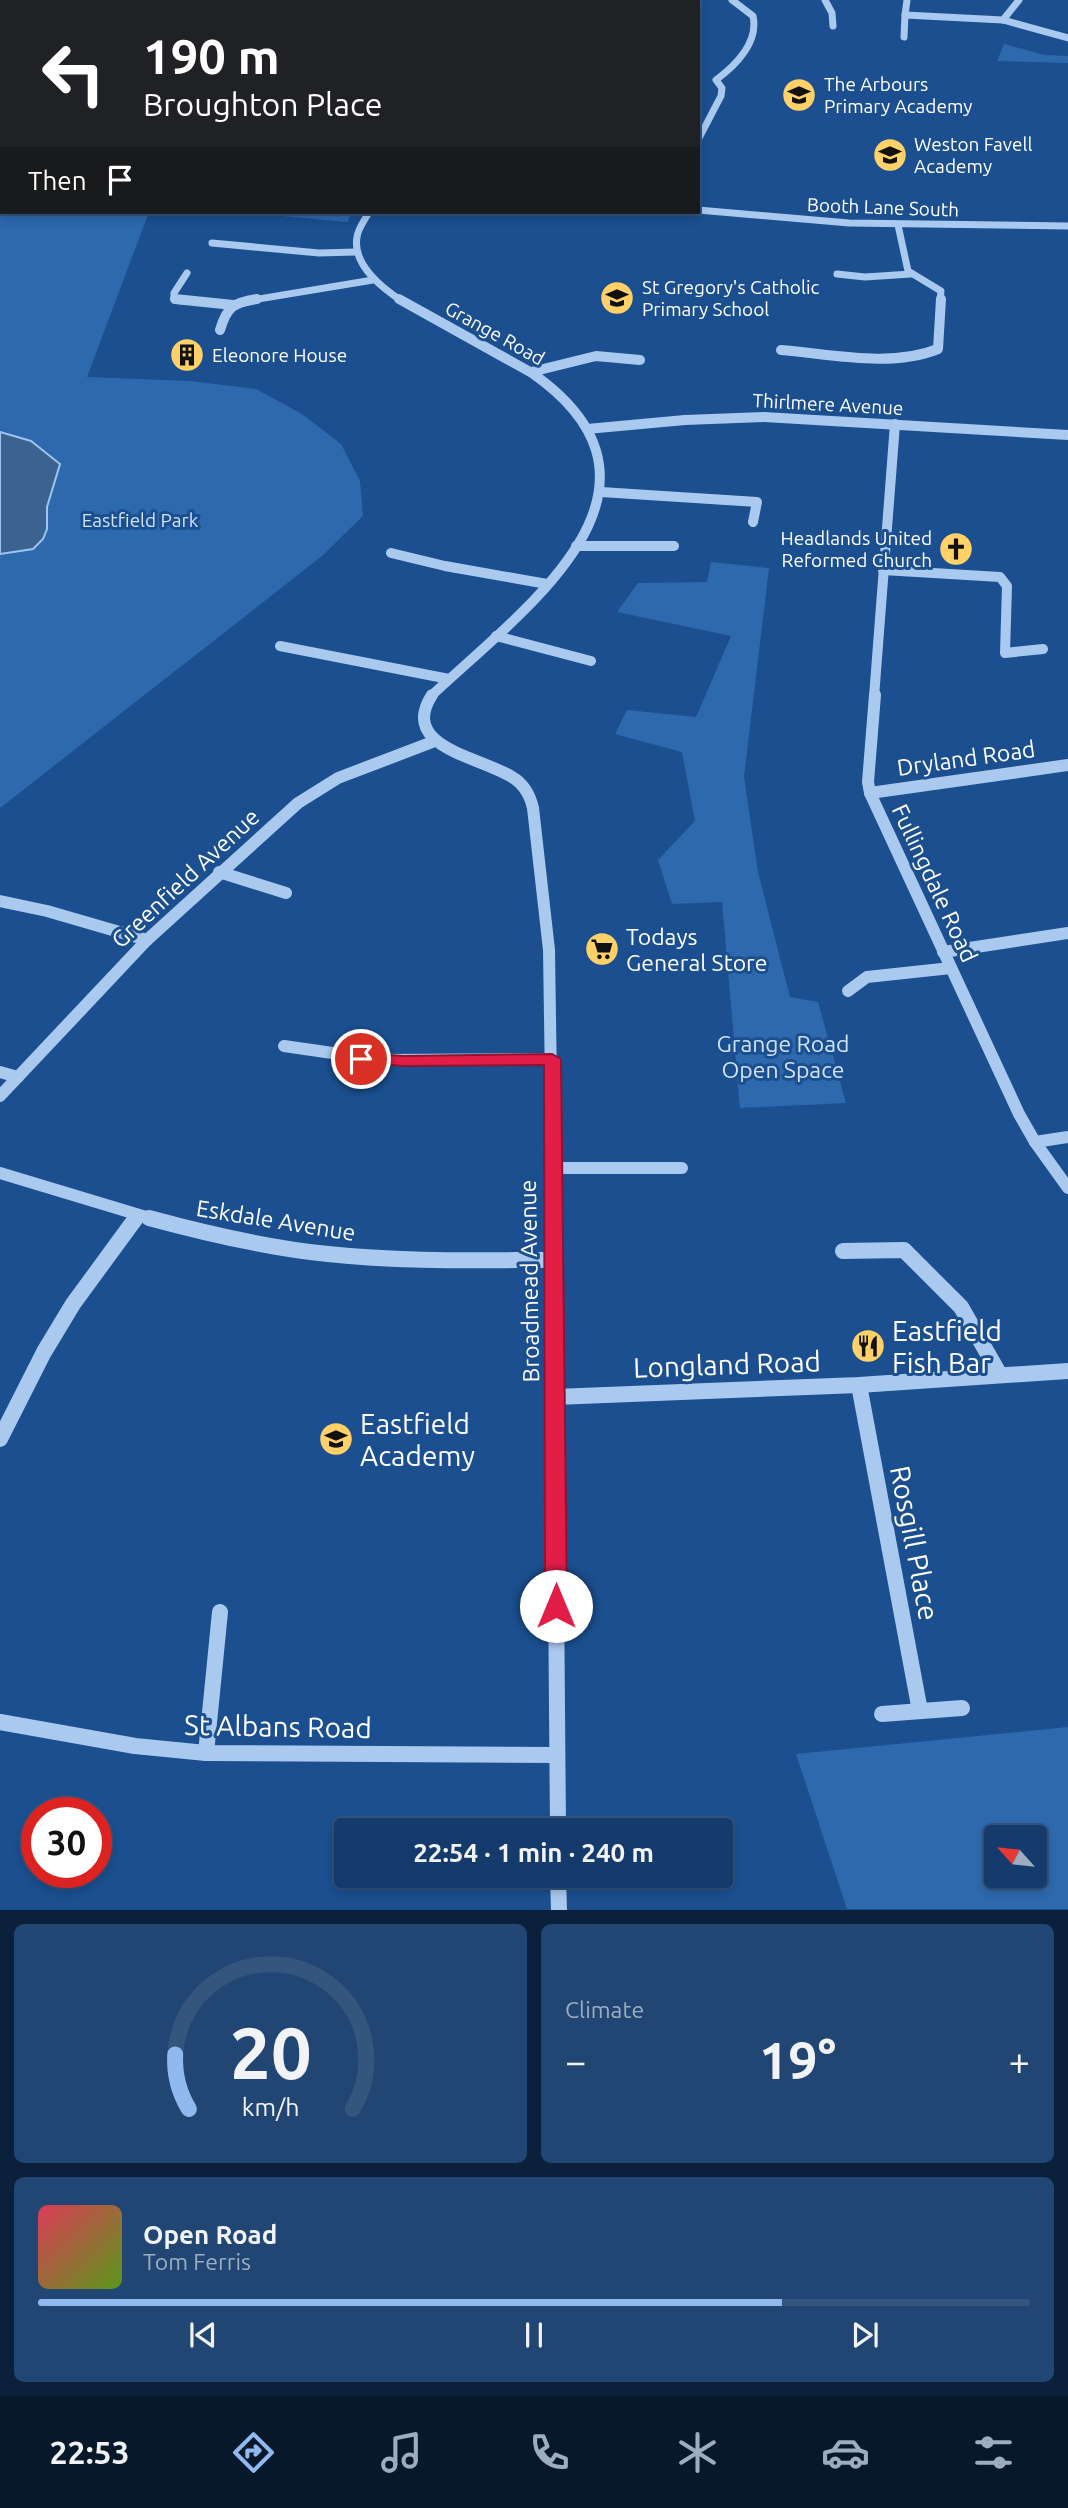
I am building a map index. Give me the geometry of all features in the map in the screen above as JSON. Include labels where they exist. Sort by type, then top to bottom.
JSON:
[{"type":"street","points":[[700,136],[721,96],[722,88],[716,80],[739,62],[755,29],[753,16],[732,0]]},
{"type":"street","points":[[825,0],[832,13],[833,26]]},
{"type":"street","points":[[904,37],[906,0]]},
{"type":"street","points":[[1003,20],[1019,0]]},
{"type":"street","points":[[905,15],[1003,20],[1068,38]]},
{"type":"street","name":"Booth Lane South","points":[[700,210],[797,220],[898,225],[1068,226]]},
{"type":"street","points":[[212,243],[319,253],[356,252],[357,234],[368,214]]},
{"type":"street","points":[[781,350],[916,357],[938,349],[941,291],[907,269],[898,225]]},
{"type":"street","name":"Grange Road","points":[[356,252],[361,265],[373,280],[401,301],[531,372],[569,404],[587,429],[598,458],[601,492],[588,526],[576,546],[547,584],[424,706],[424,724],[435,741]]},
{"type":"street","points":[[187,273],[174,293],[174,299],[233,305],[373,280]]},
{"type":"street","points":[[837,274],[865,281],[911,274]]},
{"type":"street","points":[[220,330],[226,311],[233,305]]},
{"type":"street","points":[[827,353],[828,339]]},
{"type":"street","points":[[589,346],[596,356]]},
{"type":"street","points":[[531,372],[596,356],[640,360]]},
{"type":"street","name":"Thirlmere Avenue","points":[[587,429],[739,418],[1068,435]]},
{"type":"street","name":"Fullingdale Road","points":[[895,424],[868,782],[870,793],[1035,1142],[1068,1188]]},
{"type":"street","points":[[601,492],[757,502],[753,522]]},
{"type":"street","points":[[576,546],[674,546]]},
{"type":"street","points":[[391,553],[445,566],[547,584]]},
{"type":"street","points":[[883,570],[1000,577],[1007,586],[1005,653],[1043,649]]},
{"type":"street","points":[[496,636],[592,661]]},
{"type":"street","points":[[280,646],[325,657],[411,669],[449,679]]},
{"type":"street","name":"Broadmead Avenue","points":[[435,741],[452,752],[503,769],[519,780],[532,804],[547,918],[552,1059],[558,1818]]},
{"type":"street","name":"Greenfield Avenue","points":[[0,1096],[147,940],[219,872],[311,793],[366,766],[435,741]]},
{"type":"street","name":"Dryland Road","points":[[870,793],[1068,765]]},
{"type":"street","points":[[219,872],[286,893]]},
{"type":"street","points":[[0,901],[47,911],[147,940]]},
{"type":"street","points":[[943,952],[1068,933]]},
{"type":"street","points":[[848,991],[867,977],[951,968]]},
{"type":"street","points":[[284,1046],[380,1060],[552,1059]]},
{"type":"street","points":[[0,1072],[18,1077]]},
{"type":"street","points":[[1035,1142],[1068,1137]]},
{"type":"street","points":[[553,1168],[682,1168]]},
{"type":"street","name":"Eskdale Avenue","points":[[0,1173],[138,1216],[238,1240],[340,1255],[414,1259],[553,1259]]},
{"type":"street","points":[[0,1439],[44,1352],[72,1304],[138,1216]]},
{"type":"street","points":[[843,1251],[904,1250],[961,1307],[1000,1375]]},
{"type":"street","name":"Longland Road","points":[[555,1397],[859,1385],[1068,1371]]},
{"type":"street","name":"Rosgill Place","points":[[859,1385],[920,1711]]},
{"type":"street","points":[[206,1753],[220,1612]]},
{"type":"street","points":[[882,1714],[962,1708]]},
{"type":"street","name":"St Albans Road","points":[[0,1722],[135,1746],[206,1753],[557,1755]]},
{"type":"street","points":[[558,1888],[559,1909]]},
{"type":"green space","points":[[1004,44],[1045,55],[1068,56],[1068,63],[997,61]]},
{"type":"green space","name":"Eastfield Park","points":[[0,214],[148,214],[87,377],[190,381],[256,389],[302,414],[341,444],[360,481],[363,516],[322,556],[0,808]]},
{"type":"green space","points":[[258,214],[350,214],[348,222]]},
{"type":"green space","name":"Grange Road Open Space","points":[[711,562],[769,568],[744,777],[758,872],[790,997],[818,1002],[846,1103],[740,1108],[722,902],[672,904],[658,860],[695,821],[682,752],[615,734],[627,710],[696,717],[731,636],[617,612],[638,583],[707,582]]},
{"type":"green space","points":[[1068,1727],[1068,1909],[847,1909],[796,1754]]},
{"type":"shaded area","points":[[0,432],[31,441],[60,464],[47,507],[47,529],[43,539],[33,549],[0,554]]},
{"type":"place","name":"The Arbours Primary Academy","points":[[799,95]]},
{"type":"place","name":"Weston Favell Academy","points":[[890,155]]},
{"type":"place","name":"St Gregory's Catholic Primary School","points":[[617,298]]},
{"type":"place","name":"Eleonore House","points":[[187,355]]},
{"type":"place","name":"Headlands United Reformed Church","points":[[956,549]]},
{"type":"place","name":"Todays General Store","points":[[602,949]]},
{"type":"place","name":"Eastfield Fish Bar","points":[[868,1346]]},
{"type":"place","name":"Eastfield Academy","points":[[336,1439]]},
{"type":"route","points":[[361,1059],[552,1059],[556,1606]]}]
